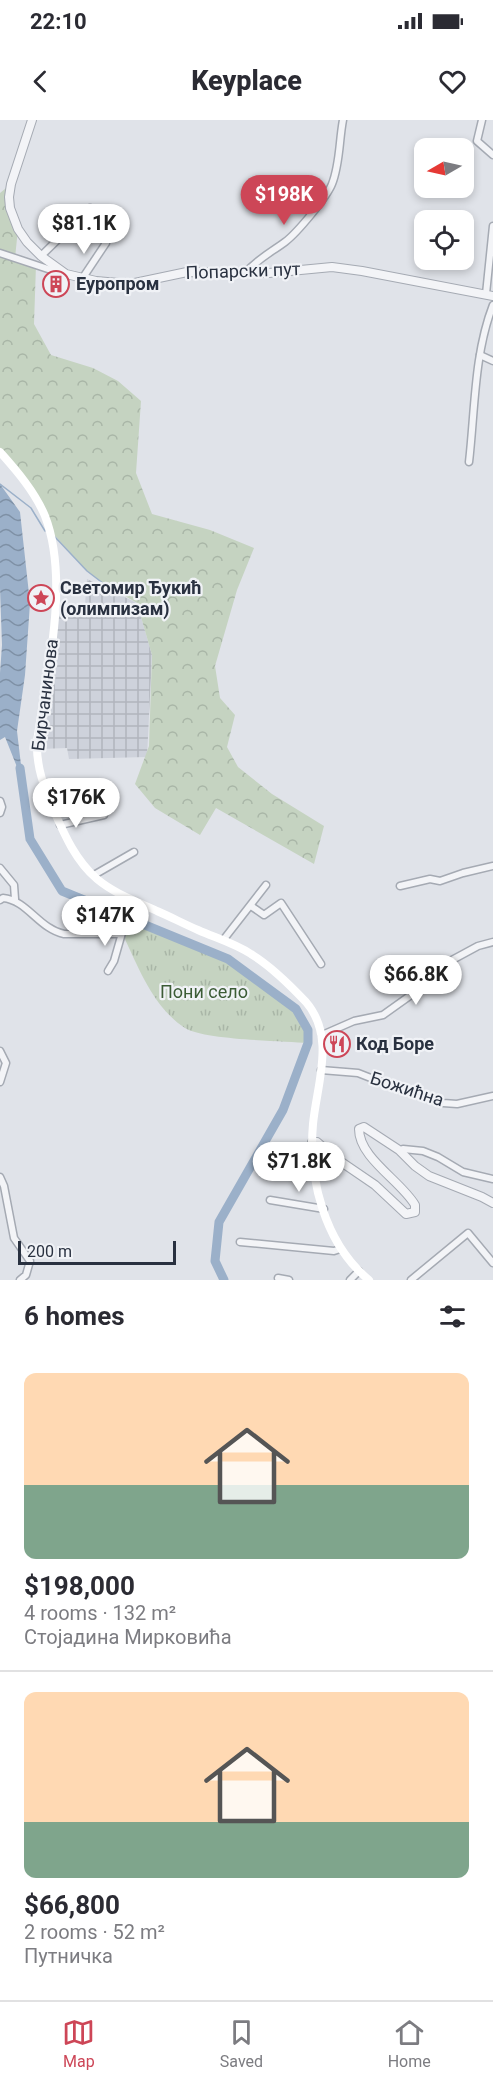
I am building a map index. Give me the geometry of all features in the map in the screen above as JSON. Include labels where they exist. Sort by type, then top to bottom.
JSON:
[{"type":"main road","name":"Бирчанинова","points":[[0,452],[41,507],[53,547],[54,615],[36,755],[42,781],[72,848],[94,876],[114,891],[200,931],[224,939],[251,954],[281,978],[311,1009],[321,1032]]},
{"type":"main road","points":[[321,1032],[321,1070],[312,1142],[313,1167],[334,1238],[340,1249],[369,1280]]},
{"type":"street","name":"Попарски пут","points":[[33,120],[11,184],[9,203],[22,236],[41,256],[62,272],[82,279],[135,284],[183,272],[269,273],[323,267],[490,295]]},
{"type":"street","points":[[245,273],[264,254],[287,240],[323,199],[332,184],[339,155],[343,120]]},
{"type":"street","points":[[483,120],[477,141],[493,155]]},
{"type":"street","points":[[41,256],[90,208]]},
{"type":"street","points":[[490,295],[493,226]]},
{"type":"street","points":[[82,279],[105,243]]},
{"type":"street","points":[[0,253],[62,272]]},
{"type":"street","points":[[470,462],[480,354],[490,324],[493,305]]},
{"type":"street","points":[[480,354],[493,362]]},
{"type":"street","points":[[0,801],[2,807],[0,813]]},
{"type":"street","points":[[60,825],[104,815]]},
{"type":"street","points":[[94,876],[134,852]]},
{"type":"street","points":[[400,886],[430,879],[440,881],[493,866]]},
{"type":"street","points":[[0,868],[14,885],[15,899]]},
{"type":"street","points":[[224,939],[266,885]]},
{"type":"street","points":[[0,900],[15,899],[36,919],[56,932],[64,934],[121,932]]},
{"type":"street","points":[[108,971],[114,961],[121,932],[136,902]]},
{"type":"street","points":[[251,906],[264,915],[281,903],[321,964]]},
{"type":"street","points":[[321,1032],[354,1021],[383,1015],[418,990],[441,966],[478,946],[493,942]]},
{"type":"street","points":[[0,1051],[6,1063],[0,1082]]},
{"type":"street","name":"Божићна","points":[[321,1070],[358,1073],[399,1089],[426,1095],[443,1103],[458,1104],[493,1096]]},
{"type":"street","points":[[312,1142],[317,1142],[334,1157],[375,1185],[402,1213],[415,1212],[415,1205],[376,1162],[359,1138],[358,1129],[364,1127],[401,1152],[429,1176],[493,1203]]},
{"type":"street","points":[[401,1152],[403,1149],[423,1151],[463,1172],[493,1179]]},
{"type":"street","points":[[0,1177],[4,1186],[14,1238],[30,1262],[26,1275],[20,1280]]},
{"type":"street","points":[[270,1200],[324,1209]]},
{"type":"street","points":[[411,1280],[468,1233],[493,1263]]},
{"type":"street","points":[[240,1242],[334,1251],[340,1249]]},
{"type":"street","points":[[350,1280],[359,1271]]},
{"type":"street","points":[[278,1278],[290,1280]]},
{"type":"shaded area","points":[[87,579],[137,603],[152,655],[147,757],[69,759],[67,748],[39,749],[57,616],[84,617]]},
{"type":"green space","points":[[11,184],[9,192],[18,229],[15,258],[36,265],[34,324],[51,355],[93,368],[118,381],[141,401],[136,473],[152,514],[210,530],[254,548],[237,590],[215,666],[220,698],[235,715],[227,747],[238,767],[272,794],[324,826],[314,864],[216,808],[200,835],[155,808],[135,784],[149,746],[152,655],[137,603],[104,584],[87,571],[56,537],[51,538],[45,516],[0,452],[0,193]]},
{"type":"green space","name":"Пони село","points":[[132,920],[228,959],[296,1009],[308,1030],[308,1043],[225,1037],[185,1028],[164,1010],[142,975],[124,937]]},
{"type":"water","points":[[0,484],[20,512],[30,603],[25,675],[17,731],[23,782],[5,737],[0,740],[2,645]]},
{"type":"waterway","points":[[0,484],[31,508],[45,531]]},
{"type":"waterway","points":[[55,537],[87,571],[104,584]]},
{"type":"waterway","points":[[20,768],[30,839],[62,891],[228,959],[296,1009],[308,1030],[308,1043],[283,1110],[219,1222],[215,1261],[224,1280]]},
{"type":"place","name":"Еуропром","points":[[56,284]]},
{"type":"place","name":"Светомир Ђукић (олимпизам)","points":[[41,598]]},
{"type":"place","name":"Код Боре","points":[[337,1044]]}]
